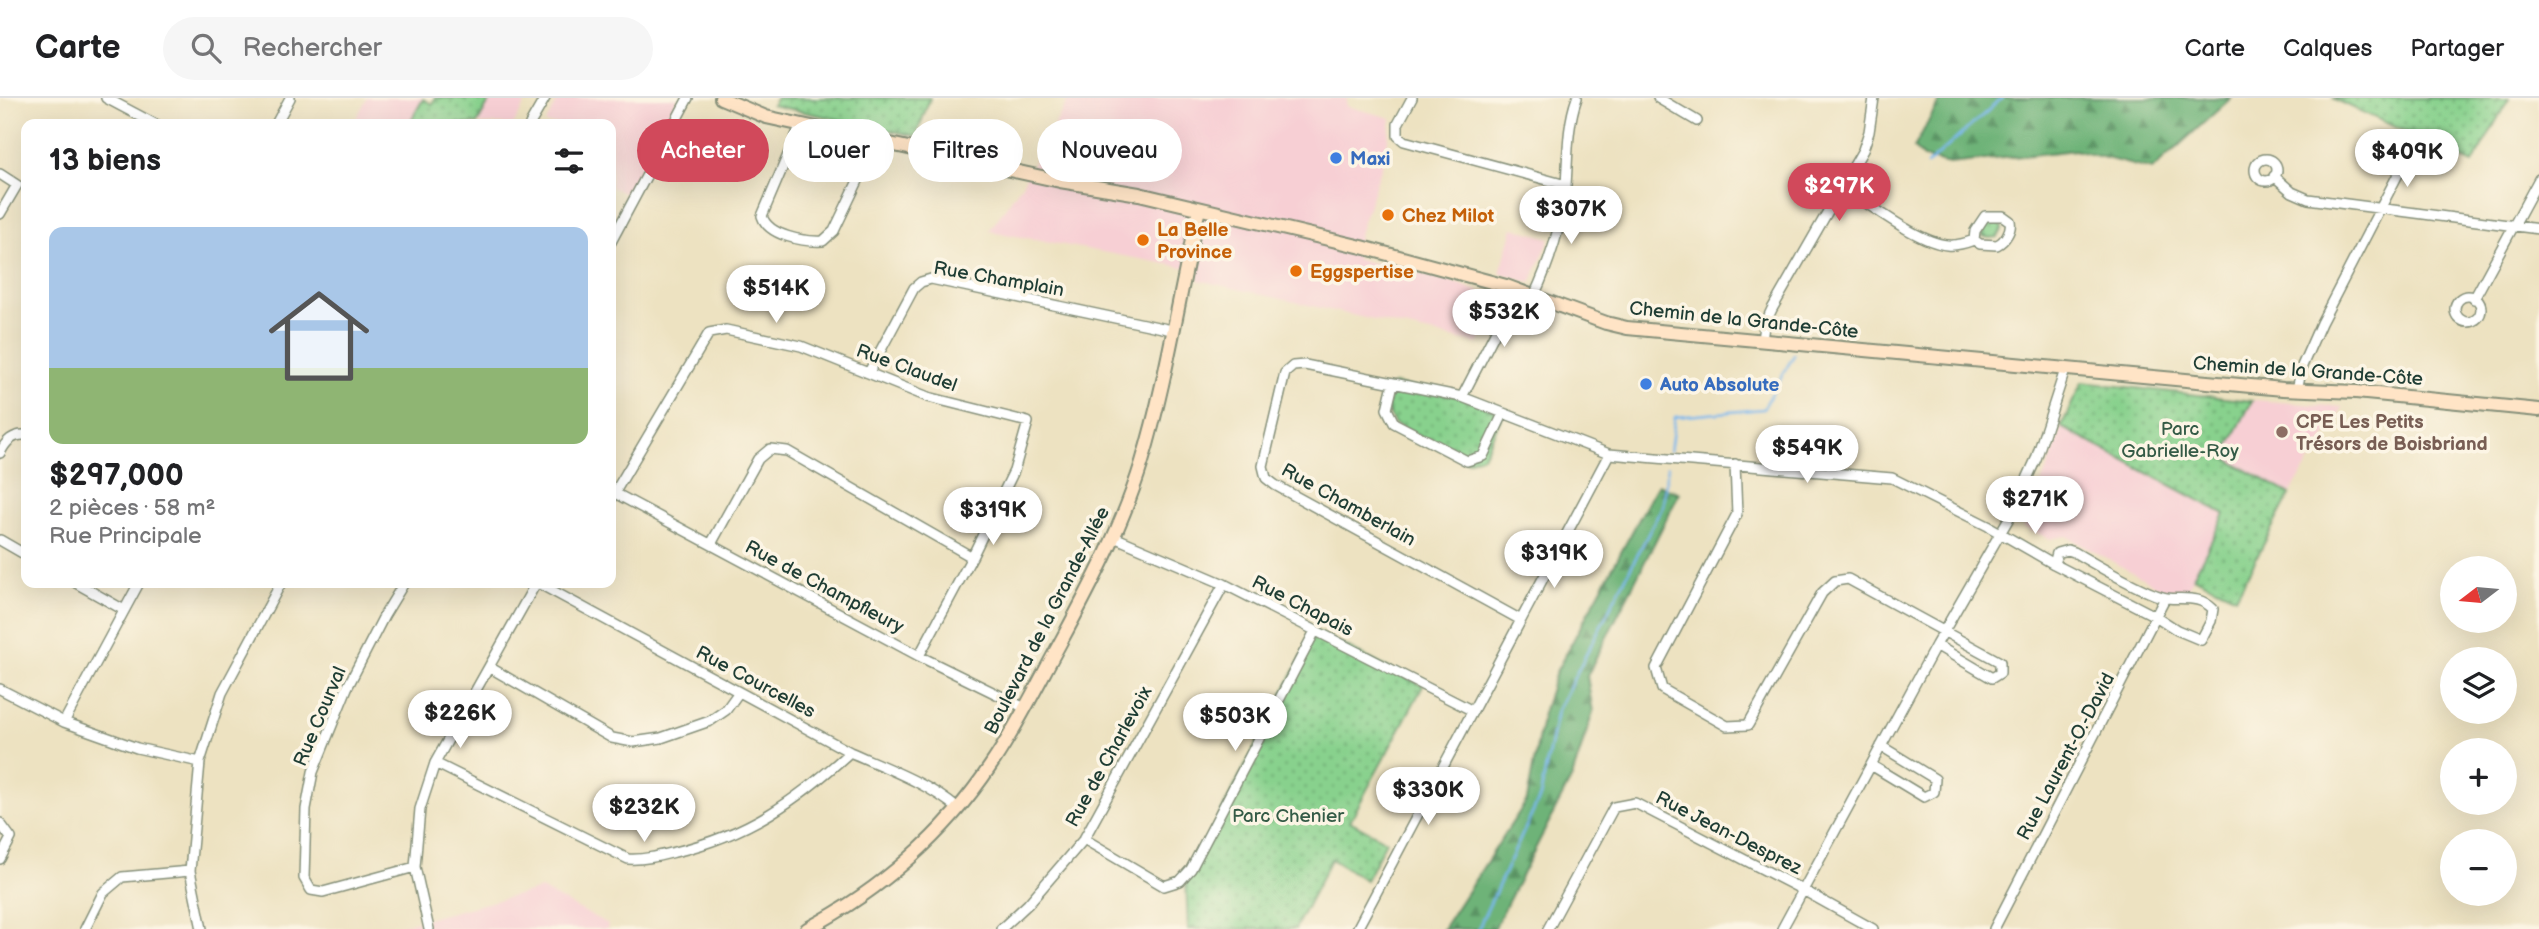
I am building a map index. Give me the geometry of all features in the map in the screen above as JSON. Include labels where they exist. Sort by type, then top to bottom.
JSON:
[{"type":"main road","name":"Chemin de la Grande-Côte","points":[[721,98],[757,114],[783,120]]},
{"type":"main road","name":"Chemin de la Grande-Côte","points":[[894,145],[1072,183],[1139,194],[1412,260],[1517,290],[1623,327],[2065,370],[2297,390],[2356,392],[2539,410]]},
{"type":"main road","name":"Boulevard de la Grande-Allée","points":[[807,929],[843,909],[886,878],[922,847],[958,809],[992,764],[1025,708],[1115,537],[1146,448],[1199,209]]},
{"type":"street","points":[[106,98],[146,119]]},
{"type":"street","points":[[278,119],[290,98]]},
{"type":"street","points":[[533,119],[545,98]]},
{"type":"street","points":[[616,233],[688,98]]},
{"type":"street","points":[[1412,98],[1398,124],[1398,136],[1407,142],[1566,185]]},
{"type":"street","points":[[1534,296],[1557,241],[1566,185],[1568,147],[1577,98]]},
{"type":"street","points":[[1658,98],[1697,121]]},
{"type":"street","points":[[1762,340],[1764,326],[1772,309],[1866,144],[1874,98]]},
{"type":"street","points":[[2297,390],[2299,374],[2307,354],[2408,155]]},
{"type":"street","points":[[783,168],[762,216],[765,225],[771,230],[809,240],[823,241],[834,231],[857,182]]},
{"type":"street","points":[[0,174],[17,185],[0,214]]},
{"type":"street","points":[[2274,176],[2292,192],[2308,200],[2539,229]]},
{"type":"street","points":[[2473,299],[2539,179]]},
{"type":"street","points":[[1843,188],[1929,241],[1953,245],[1974,240]]},
{"type":"street","name":"Rue Champlain","points":[[869,372],[914,288],[931,279],[1172,330]]},
{"type":"street","points":[[1462,397],[1517,290]]},
{"type":"street","name":"Rue Claudel","points":[[616,486],[709,333],[726,330],[801,346],[928,397],[1028,422],[1014,471],[972,557]]},
{"type":"street","name":"Rue Chamberlain","points":[[1521,620],[1266,478],[1263,466],[1285,373],[1293,366],[1305,365],[1462,397],[1609,454],[1892,478],[2177,630],[2201,640],[2211,621],[2213,609],[2207,603],[2188,598],[2165,598]]},
{"type":"street","points":[[1782,929],[1936,645],[2001,534],[2036,459],[2065,370]]},
{"type":"street","points":[[1393,384],[1387,409],[1394,423],[1467,461],[1483,456],[1503,414]]},
{"type":"street","points":[[0,453],[6,443],[21,435]]},
{"type":"street","points":[[712,544],[758,459],[770,449],[788,451],[972,557],[919,656]]},
{"type":"street","points":[[1357,929],[1609,454]]},
{"type":"street","points":[[1735,464],[1737,514],[1656,668],[1662,689],[1727,726],[1748,725],[1822,593],[1835,581],[1848,579],[1945,630],[2000,662],[2000,673],[1992,678],[1936,645]]},
{"type":"street","name":"Rue de Champfleury","points":[[616,493],[919,656],[1025,708]]},
{"type":"street","name":"Rue Chapais","points":[[1115,537],[1224,584],[1473,711]]},
{"type":"street","points":[[0,540],[21,552]]},
{"type":"street","points":[[2054,564],[2057,553],[2068,550],[2165,598]]},
{"type":"street","name":"Rue de Charlevoix","points":[[1001,929],[1028,904],[1084,838],[1224,584]]},
{"type":"street","points":[[85,588],[124,610]]},
{"type":"street","points":[[64,722],[136,588]]},
{"type":"street","points":[[202,929],[190,871],[200,762],[222,693],[278,588]]},
{"type":"street","name":"Rue Courval","points":[[401,588],[347,688],[313,772],[306,809],[304,878],[311,890],[323,892],[415,867]]},
{"type":"street","points":[[429,929],[415,867],[420,809],[435,763],[534,588]]},
{"type":"street","name":"Rue Courcelles","points":[[546,588],[850,752],[944,798],[958,809]]},
{"type":"street","name":"Rue Laurent-O.-David","points":[[1994,929],[2165,598]]},
{"type":"street","points":[[1084,838],[1164,886],[1180,881],[1191,869],[1315,631]]},
{"type":"street","points":[[489,667],[612,737],[633,742],[661,738],[710,721],[726,710],[739,692]]},
{"type":"street","points":[[0,689],[64,722],[137,748],[200,762]]},
{"type":"street","points":[[1871,765],[1924,797],[1934,792],[1935,779],[1881,746]]},
{"type":"street","points":[[435,763],[628,859],[642,860],[700,846],[780,810],[850,752]]},
{"type":"street","name":"Rue Jean-Desprez","points":[[1548,929],[1614,807],[1635,803],[1872,929]]},
{"type":"street","points":[[0,823],[11,838],[0,859]]},
{"type":"street","points":[[85,929],[103,893],[122,877],[190,871]]},
{"type":"shaded area","points":[[367,98],[423,99],[412,119],[356,119]]},
{"type":"shaded area","points":[[491,98],[528,98],[517,119],[480,119]]},
{"type":"shaded area","points":[[559,98],[678,98],[667,119],[637,119],[637,176],[627,195],[616,190],[616,119],[548,119]]},
{"type":"shaded area","points":[[1069,98],[1347,98],[1346,106],[1391,118],[1386,154],[1360,231],[1356,259],[1448,280],[1502,300],[1478,344],[1198,280],[1199,270],[989,231],[1022,184],[1037,157],[1037,182],[1182,182],[1182,119],[1058,119]]},
{"type":"shaded area","points":[[1513,228],[1550,238],[1531,283],[1500,273]]},
{"type":"shaded area","name":"CPE Les Petits Trésors de Boisbriand","points":[[2254,400],[2343,407],[2290,494],[2222,457]]},
{"type":"shaded area","points":[[2061,427],[2226,514],[2187,589],[2166,591],[2066,536],[2050,539],[2024,527]]},
{"type":"shaded area","points":[[541,889],[608,924],[607,929],[387,929]]},
{"type":"green space","points":[[435,98],[491,98],[480,119],[412,119],[423,99],[432,104]]},
{"type":"green space","points":[[777,98],[930,98],[922,119],[908,119],[908,134],[894,131],[894,119],[837,119],[772,105]]},
{"type":"green space","points":[[1941,98],[2231,98],[2152,170],[2075,150],[1949,164],[1923,157],[1914,148]]},
{"type":"green space","points":[[2332,98],[2509,98],[2473,163]]},
{"type":"green space","points":[[1996,222],[2003,228],[1998,237],[1982,236],[1985,226]]},
{"type":"green space","name":"Parc Gabrielle-Roy","points":[[2082,382],[2252,401],[2223,457],[2290,494],[2236,597],[2193,577],[2225,514],[2061,427]]},
{"type":"green space","points":[[1393,384],[1462,397],[1503,414],[1483,456],[1467,461],[1394,423],[1387,409]]},
{"type":"green space","points":[[1658,484],[1679,494],[1587,676],[1593,712],[1572,777],[1494,929],[1443,929],[1527,800],[1543,713],[1556,672]]},
{"type":"green space","name":"Parc Chenier","points":[[1315,631],[1423,686],[1350,821],[1386,841],[1366,880],[1331,859],[1295,929],[1188,929],[1186,880]]},
{"type":"waterway","points":[[1927,165],[2002,98]]},
{"type":"waterway","points":[[1670,451],[1675,417],[1763,409],[1794,355]]},
{"type":"waterway","points":[[1478,929],[1540,797],[1557,711],[1663,505],[1668,467]]},
{"type":"place","name":"Maxi","points":[[1336,158]]},
{"type":"place","name":"Chez Milot","points":[[1388,215]]},
{"type":"place","name":"La Belle Province","points":[[1143,240]]},
{"type":"place","name":"Eggspertise","points":[[1296,271]]},
{"type":"place","name":"Auto Absolute","points":[[1646,384]]},
{"type":"place","name":"CPE Les Petits Trésors de Boisbriand","points":[[2282,432]]}]
